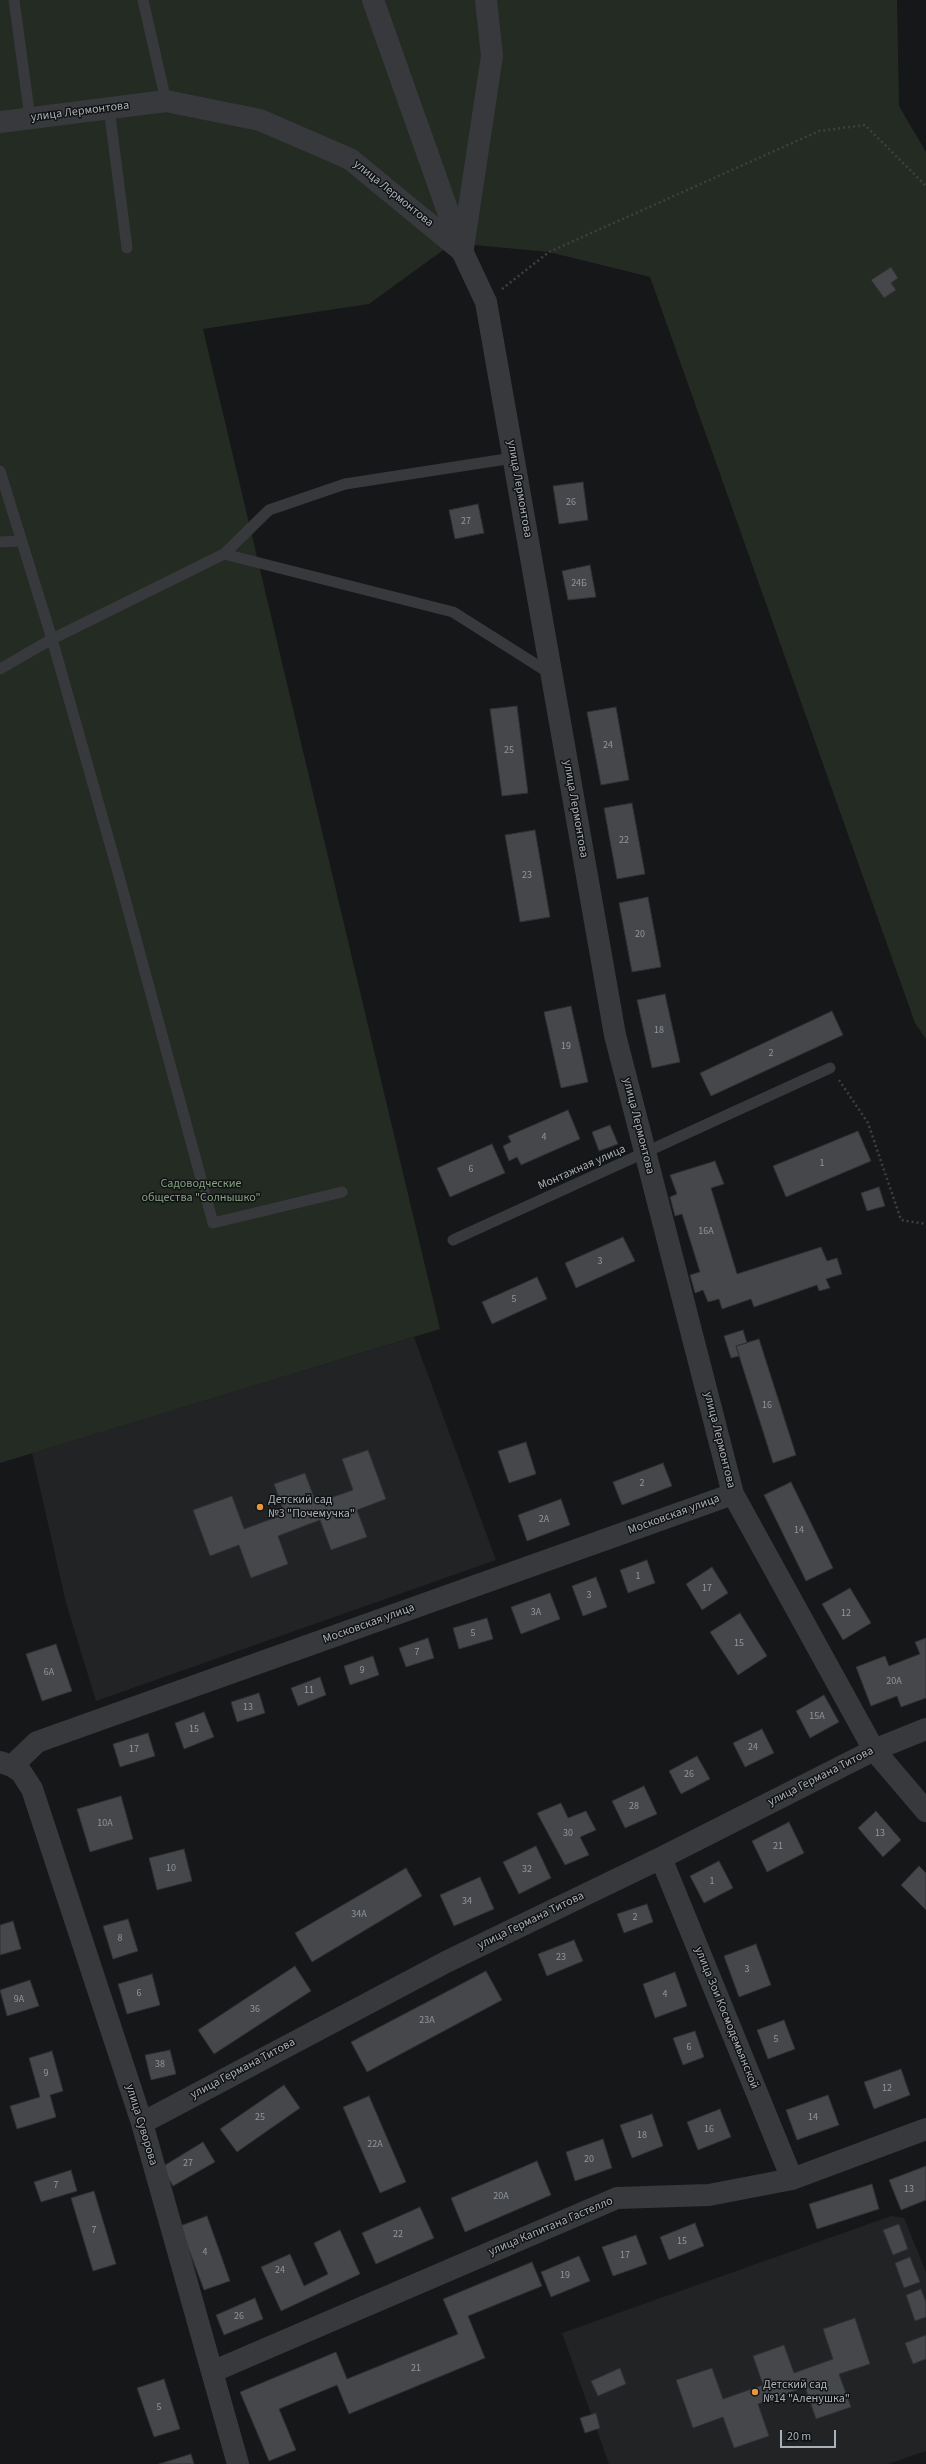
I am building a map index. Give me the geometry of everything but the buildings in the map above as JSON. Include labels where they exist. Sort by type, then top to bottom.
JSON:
[{"type":"street","points":[[373,0],[462,251]]},
{"type":"street","points":[[462,251],[492,56],[486,0]]},
{"type":"street","name":"улица Лермонтова","points":[[0,122],[166,101],[260,120],[350,159],[462,251],[486,302],[614,1035],[733,1494],[874,1750],[926,1811]]},
{"type":"street","name":"Московская улица","points":[[32,1789],[22,1772],[6,1764],[37,1742],[733,1494]]},
{"type":"street","name":"улица Германа Титова","points":[[142,2123],[446,1962],[661,1858],[874,1750],[926,1729]]},
{"type":"street","name":"улица Суворова","points":[[32,1789],[142,2123],[214,2371],[238,2464]]},
{"type":"street","name":"улица Зои Космодемьянской","points":[[661,1858],[792,2179]]},
{"type":"street","name":"улица Капитана Гастелло","points":[[214,2371],[617,2198],[709,2194],[792,2179],[926,2129]]},
{"type":"lane","points":[[14,0],[30,118]]},
{"type":"lane","points":[[143,0],[166,101]]},
{"type":"lane","points":[[109,108],[127,248]]},
{"type":"lane","points":[[0,670],[52,639],[224,554],[269,510],[345,484],[513,458]]},
{"type":"lane","points":[[0,471],[52,639],[117,869],[213,1223],[342,1192]]},
{"type":"lane","points":[[0,542],[21,541]]},
{"type":"lane","points":[[224,554],[453,612],[551,675]]},
{"type":"lane","name":"Монтажная улица","points":[[453,1240],[645,1154],[830,1068]]},
{"type":"path","points":[[486,302],[550,252],[819,131],[865,125],[926,186]]},
{"type":"path","points":[[830,1068],[868,1123],[901,1220],[926,1224]]},
{"type":"shaded area","name":"Детский сад №3 \"Почемучка\"","points":[[414,1337],[496,1560],[96,1701],[66,1603],[32,1453]]},
{"type":"shaded area","name":"Детский сад №14 \"Аленушка\"","points":[[891,2216],[904,2218],[926,2272],[926,2451],[888,2464],[609,2464],[562,2333]]},
{"type":"green space","name":"Садоводческие общества \"Солнышко\"","points":[[0,0],[897,0],[899,106],[926,152],[926,1039],[915,1023],[650,277],[549,252],[453,243],[369,304],[203,329],[440,1329],[0,1463]]},
{"type":"place","name":"Детский сад №3 \"Почемучка\"","points":[[260,1507]]},
{"type":"place","name":"Детский сад №14 \"Аленушка\"","points":[[755,2392]]}]
